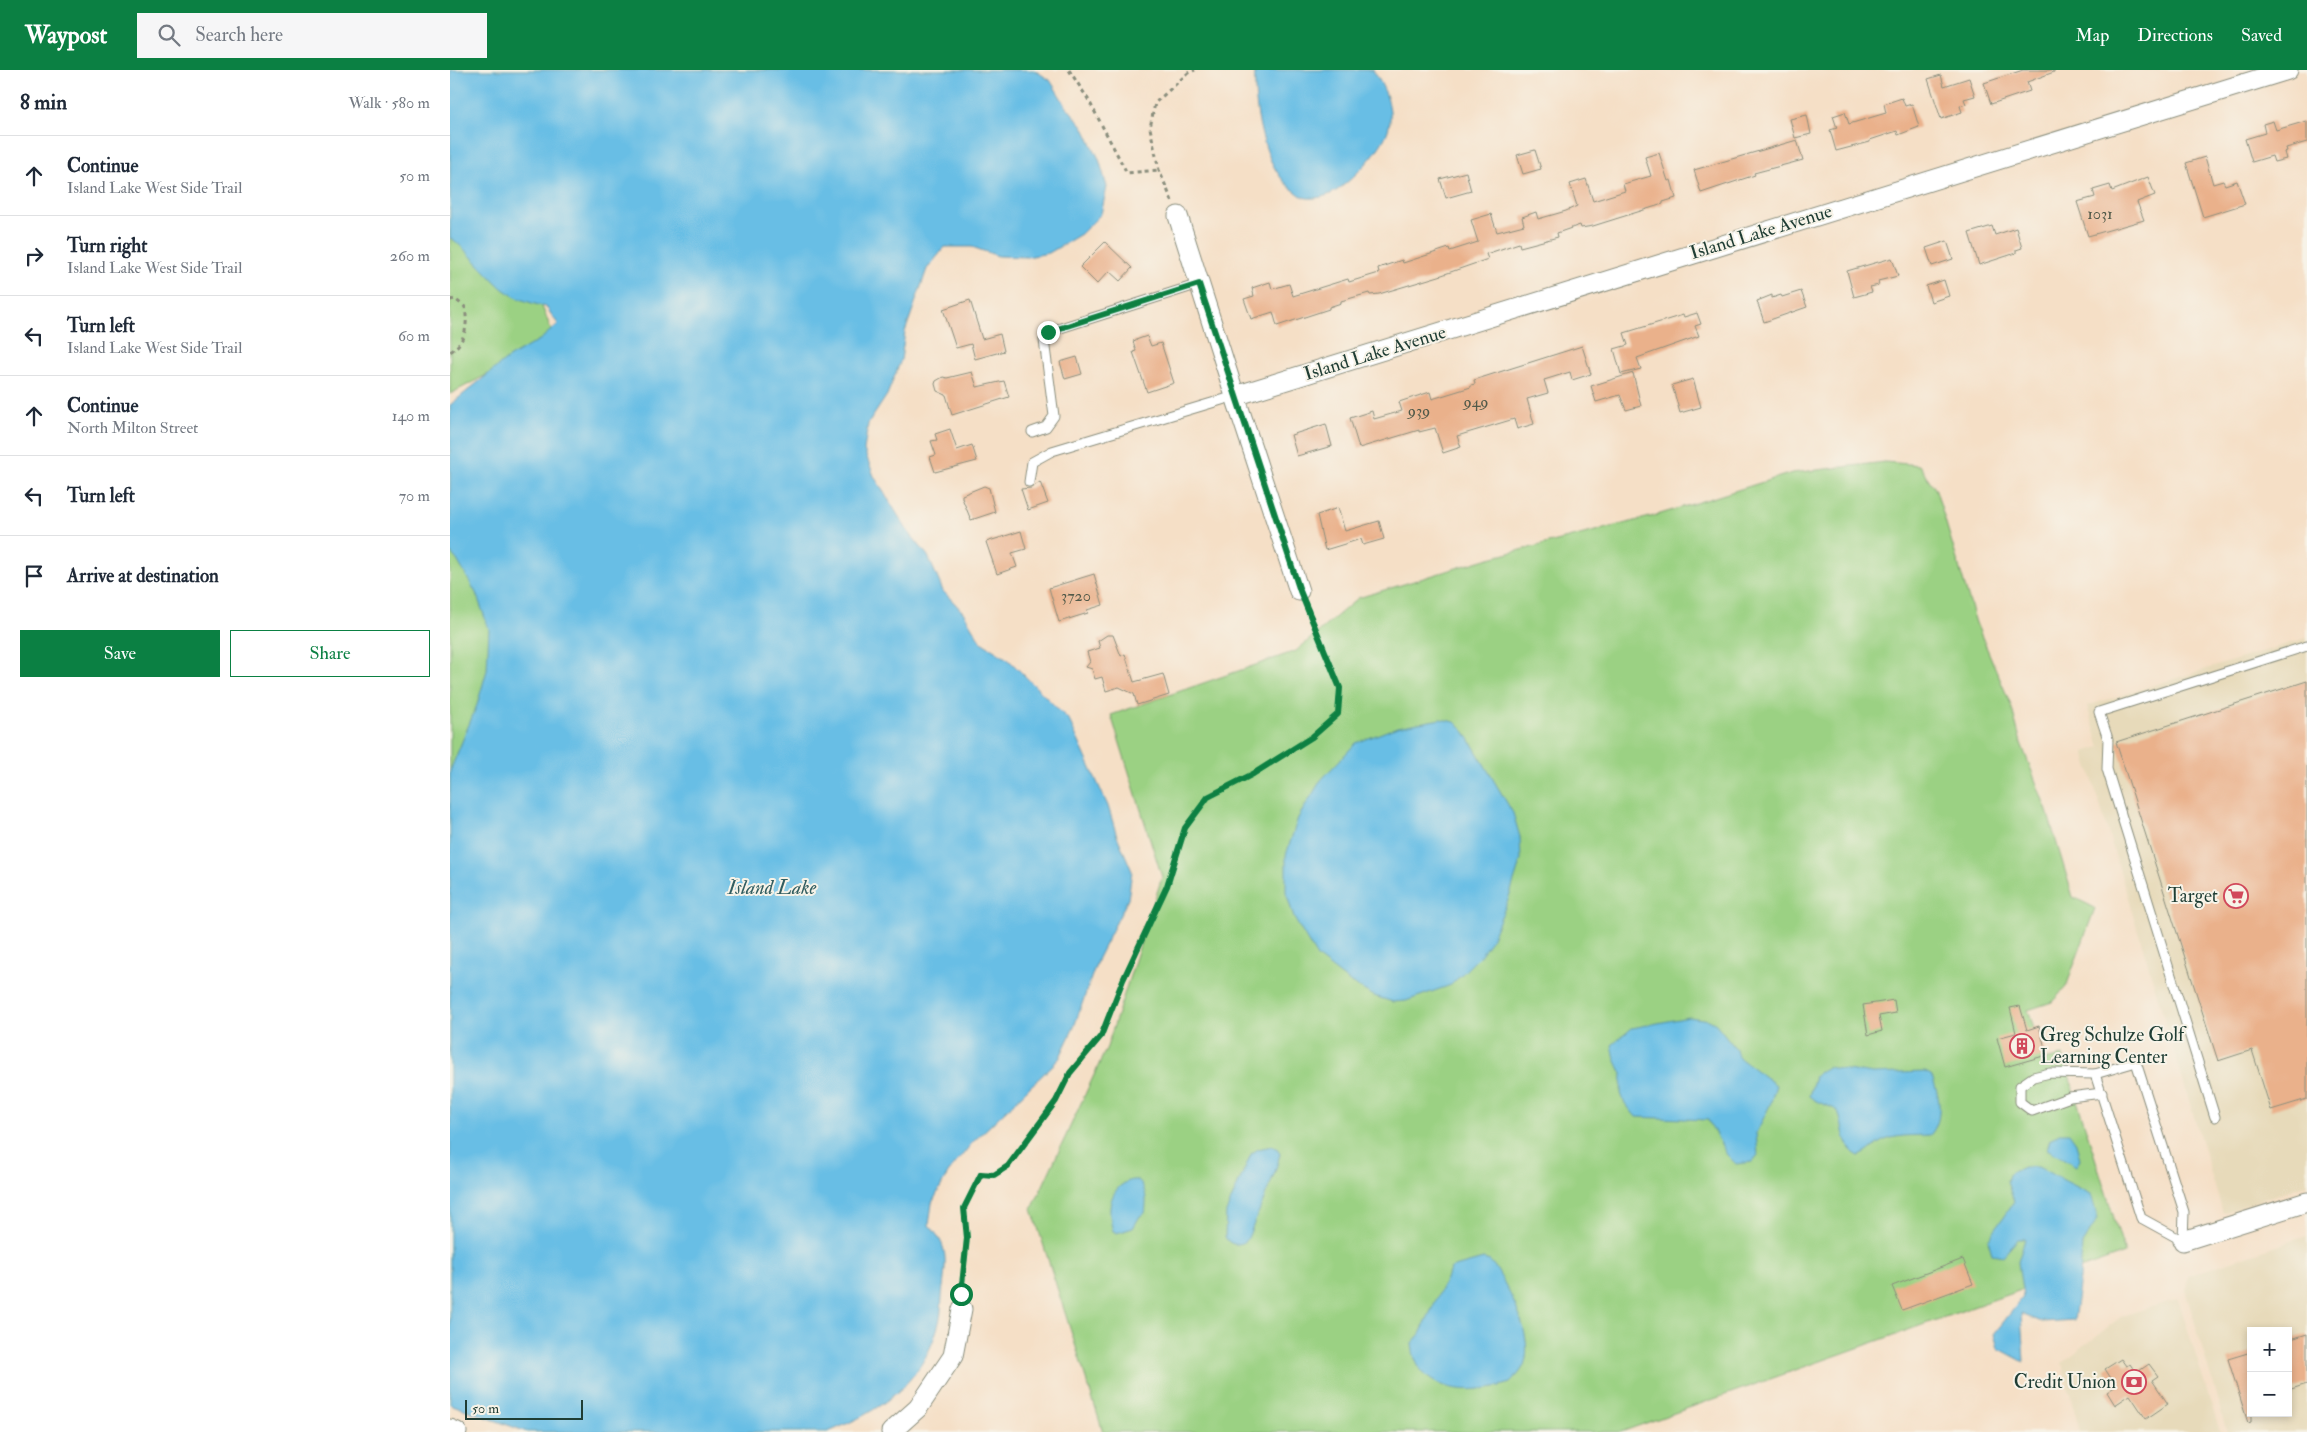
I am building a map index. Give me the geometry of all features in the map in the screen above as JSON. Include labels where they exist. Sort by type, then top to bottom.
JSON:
[{"type":"street","name":"Island Lake Avenue","points":[[1235,396],[2288,70]]},
{"type":"street","points":[[1178,216],[1300,591]]},
{"type":"street","points":[[2183,1241],[2307,1202]]},
{"type":"street","points":[[891,1432],[918,1408],[954,1356],[962,1308]]},
{"type":"street","points":[[450,1429],[457,1432]]},
{"type":"lane","points":[[1032,432],[1046,427],[1054,416],[1044,340],[1048,332],[1199,284]]},
{"type":"lane","points":[[1029,482],[1032,462],[1052,451],[1235,396]]},
{"type":"lane","points":[[2215,1117],[2107,769],[2108,739],[2099,712],[2307,646]]},
{"type":"lane","points":[[2095,1074],[2102,1093],[2141,1218],[2183,1241],[2184,1212],[2136,1062],[2095,1074],[2050,1073],[2033,1077],[2020,1086],[2020,1102],[2032,1111],[2070,1097],[2102,1093]]},
{"type":"path","points":[[1069,70],[1088,99],[1127,173],[1159,170]]},
{"type":"path","points":[[1178,216],[1159,170],[1150,128],[1155,103],[1195,70]]},
{"type":"path","points":[[450,300],[455,299],[465,308],[467,319],[466,334],[450,352]]},
{"type":"path","points":[[962,1308],[967,1238],[964,1208],[976,1180],[981,1174],[994,1175],[1008,1166],[1056,1101],[1070,1073],[1101,1036],[1123,980],[1167,886],[1185,828],[1208,797],[1253,774],[1312,737],[1338,714],[1340,688],[1300,591]]},
{"type":"shaded area","name":"Target","points":[[2307,638],[2307,1184],[2223,1213],[2084,752],[2100,747],[2087,706]]},
{"type":"shaded area","points":[[2307,1236],[2307,1432],[2227,1432],[2186,1293],[2187,1276]]},
{"type":"shaded area","points":[[2178,1299],[2220,1432],[2080,1432],[2062,1363],[2122,1316]]},
{"type":"green space","points":[[450,229],[535,289],[555,339],[450,394]]},
{"type":"green space","points":[[1885,462],[1919,465],[1936,490],[1976,623],[2011,705],[2021,743],[2047,811],[2073,897],[2095,908],[2066,987],[2052,1002],[2028,1010],[2044,1060],[2063,1056],[2125,1253],[1621,1432],[1103,1432],[1032,1209],[1107,1047],[1162,877],[1111,715],[1296,651],[1358,598],[1486,559],[1654,516],[1792,473]]},
{"type":"green space","points":[[450,532],[509,664],[450,792]]},
{"type":"water","name":"Island Lake","points":[[450,70],[1034,70],[1050,80],[1066,106],[1083,126],[1099,159],[1107,187],[1101,214],[1081,234],[1049,253],[1027,257],[998,256],[972,247],[945,247],[927,269],[905,332],[901,360],[887,395],[868,424],[864,450],[874,476],[907,530],[928,556],[943,591],[963,612],[981,642],[1009,660],[1069,720],[1108,806],[1117,836],[1132,871],[1128,899],[1098,958],[1074,1027],[1059,1059],[972,1143],[948,1173],[932,1203],[929,1225],[943,1247],[945,1269],[941,1312],[931,1346],[921,1364],[897,1393],[865,1415],[828,1432],[527,1432],[450,1404],[450,771],[477,705],[487,670],[489,629],[476,593],[457,560],[450,552],[450,405],[508,358],[541,339],[558,324],[546,307],[518,298],[503,289],[450,238]]},
{"type":"water","points":[[1255,70],[1373,70],[1381,83],[1389,106],[1390,122],[1385,137],[1368,162],[1337,190],[1329,195],[1320,197],[1303,197],[1284,181],[1275,169],[1268,153],[1258,118]]},
{"type":"water","points":[[1441,719],[1455,722],[1465,732],[1513,813],[1520,837],[1521,859],[1507,903],[1490,942],[1479,957],[1451,985],[1406,1001],[1393,1002],[1374,996],[1351,983],[1317,957],[1294,918],[1286,892],[1286,855],[1298,818],[1321,780],[1356,743],[1397,727]]},
{"type":"water","points":[[1689,1017],[1709,1020],[1716,1024],[1736,1049],[1738,1057],[1776,1085],[1770,1105],[1756,1133],[1758,1155],[1752,1162],[1736,1164],[1727,1155],[1708,1120],[1636,1117],[1624,1102],[1621,1093],[1622,1074],[1615,1059],[1612,1045],[1632,1028]]},
{"type":"water","points":[[1827,1067],[1873,1074],[1925,1072],[1931,1075],[1939,1105],[1938,1121],[1935,1129],[1930,1135],[1904,1136],[1885,1140],[1859,1156],[1849,1148],[1846,1142],[1838,1111],[1809,1096],[1815,1076]]},
{"type":"water","points":[[2059,1133],[2069,1133],[2076,1143],[2080,1160],[2076,1166],[2047,1149],[2050,1140]]},
{"type":"water","points":[[1272,1146],[1277,1148],[1280,1154],[1275,1172],[1248,1238],[1239,1244],[1233,1244],[1225,1237],[1226,1212],[1251,1154],[1258,1149]]},
{"type":"water","points":[[2024,1167],[2038,1167],[2091,1194],[2098,1219],[2082,1244],[2080,1279],[2074,1320],[2042,1322],[2021,1314],[2024,1362],[1998,1348],[1994,1334],[2023,1297],[2018,1262],[2025,1239],[2018,1239],[2003,1256],[1992,1254],[1988,1240],[2014,1201],[2007,1182],[2010,1173]]},
{"type":"water","points":[[1132,1180],[1138,1180],[1145,1192],[1145,1213],[1140,1216],[1133,1228],[1117,1233],[1113,1231],[1111,1223],[1111,1201],[1118,1188]]},
{"type":"water","points":[[1483,1259],[1490,1261],[1495,1267],[1519,1314],[1526,1341],[1524,1365],[1510,1383],[1479,1389],[1448,1387],[1434,1382],[1423,1373],[1416,1360],[1412,1343],[1420,1334],[1451,1268]]},
{"type":"building","points":[[2023,70],[2054,70],[2054,72],[2027,82],[2030,91],[1991,104],[1984,83]]},
{"type":"building","points":[[1941,75],[1944,86],[1969,78],[1975,96],[1964,99],[1966,104],[1960,106],[1962,112],[1941,119],[1928,79]]},
{"type":"building","points":[[1902,98],[1905,106],[1912,104],[1919,127],[1898,135],[1897,131],[1870,140],[1870,142],[1836,151],[1830,130],[1837,128],[1833,116],[1845,112],[1849,124],[1886,113],[1884,104]]},
{"type":"building","points":[[1807,115],[1811,134],[1795,138],[1790,119]]},
{"type":"building","points":[[2273,121],[2276,130],[2307,121],[2307,142],[2286,148],[2287,151],[2284,152],[2286,159],[2274,162],[2272,156],[2252,162],[2245,139],[2265,133],[2263,124]]},
{"type":"building","points":[[1797,140],[1803,160],[1754,173],[1755,175],[1701,193],[1694,170]]},
{"type":"building","points":[[1535,150],[1541,169],[1523,174],[1517,155]]},
{"type":"building","points":[[1659,153],[1668,181],[1671,180],[1676,198],[1663,202],[1663,204],[1593,226],[1581,228],[1580,225],[1557,233],[1558,237],[1520,247],[1519,243],[1486,254],[1488,259],[1439,276],[1379,294],[1370,295],[1369,293],[1341,301],[1341,303],[1329,307],[1329,309],[1277,326],[1273,312],[1251,319],[1244,299],[1254,296],[1252,288],[1270,282],[1272,289],[1289,284],[1293,296],[1348,279],[1349,282],[1379,273],[1378,268],[1402,260],[1403,263],[1449,248],[1450,251],[1478,242],[1471,220],[1491,214],[1497,232],[1524,225],[1522,217],[1536,212],[1538,219],[1566,211],[1577,206],[1570,184],[1586,179],[1593,201],[1625,191],[1623,184],[1651,176],[1645,157]]},
{"type":"building","points":[[2205,157],[2213,184],[2223,181],[2225,185],[2237,181],[2245,204],[2203,217],[2186,163]]},
{"type":"building","points":[[1466,172],[1471,191],[1446,198],[1440,179]]},
{"type":"building","points":[[2148,177],[2155,195],[2137,202],[2144,220],[2088,236],[2077,202],[2095,197],[2093,190],[2110,185],[2112,191]]},
{"type":"building","points":[[1992,226],[1995,235],[2016,228],[2022,248],[2016,250],[2016,253],[1979,265],[1969,233]]},
{"type":"building","points":[[1947,241],[1953,259],[1932,266],[1926,248]]},
{"type":"building","points":[[1105,242],[1132,268],[1120,281],[1109,271],[1097,284],[1080,267]]},
{"type":"building","points":[[1892,258],[1898,276],[1878,281],[1879,285],[1870,287],[1872,292],[1854,297],[1847,271]]},
{"type":"building","points":[[1944,280],[1949,296],[1931,302],[1926,286]]},
{"type":"building","points":[[1801,291],[1807,307],[1764,322],[1757,301],[1772,295],[1772,298],[1781,295],[1782,297]]},
{"type":"building","points":[[970,300],[982,339],[1000,334],[1004,351],[975,359],[971,344],[956,348],[943,309]]},
{"type":"building","points":[[1697,313],[1701,324],[1695,326],[1699,336],[1637,358],[1641,369],[1621,374],[1614,349],[1628,345],[1624,333],[1683,315],[1684,317]]},
{"type":"building","points":[[1147,336],[1151,346],[1161,343],[1174,383],[1147,392],[1133,352],[1136,351],[1133,341]]},
{"type":"building","points":[[1582,346],[1591,374],[1572,380],[1570,372],[1544,380],[1548,393],[1527,399],[1534,424],[1517,429],[1514,419],[1457,436],[1461,447],[1443,453],[1435,428],[1419,432],[1419,430],[1359,448],[1350,418],[1372,411],[1374,419],[1402,411],[1399,402],[1430,392],[1432,399],[1471,387],[1471,385],[1475,384],[1474,380]]},
{"type":"building","points":[[1077,357],[1082,374],[1065,379],[1060,362]]},
{"type":"building","points":[[972,372],[977,387],[1004,381],[1009,397],[952,415],[946,395],[937,391],[936,381],[943,377],[947,378]]},
{"type":"building","points":[[1633,373],[1641,406],[1626,410],[1620,395],[1596,402],[1591,386]]},
{"type":"building","points":[[1693,379],[1701,407],[1680,413],[1672,385]]},
{"type":"building","points":[[1326,424],[1332,446],[1297,456],[1291,435]]},
{"type":"building","points":[[950,429],[957,450],[972,445],[977,461],[935,472],[930,457],[936,455],[931,441],[937,440],[935,434]]},
{"type":"building","points":[[1040,482],[1048,503],[1028,510],[1021,489],[1031,488]]},
{"type":"building","points":[[984,486],[989,488],[995,512],[971,520],[962,495]]},
{"type":"building","points":[[1338,508],[1345,531],[1379,521],[1384,539],[1363,545],[1361,539],[1325,550],[1317,515]]},
{"type":"building","points":[[1021,531],[1026,549],[1012,553],[1017,567],[997,574],[986,542]]},
{"type":"building","points":[[1094,574],[1103,605],[1087,610],[1088,613],[1059,622],[1049,588]]},
{"type":"building","points":[[1107,635],[1113,635],[1121,656],[1125,654],[1134,682],[1163,674],[1169,695],[1137,705],[1134,694],[1119,687],[1106,691],[1102,677],[1095,679],[1092,669],[1086,667],[1090,662],[1087,652],[1100,648],[1098,641]]},
{"type":"building","name":"Target","points":[[2307,681],[2307,1099],[2271,1110],[2252,1050],[2218,1061],[2116,742]]},
{"type":"building","points":[[1894,1000],[1896,1013],[1879,1016],[1882,1031],[1868,1035],[1863,1005]]},
{"type":"building","name":"Greg Schulze Golf Learning Center","points":[[2020,1006],[2027,1030],[2039,1026],[2047,1055],[2005,1067],[1997,1038],[2016,1033],[2010,1008]]},
{"type":"building","points":[[1963,1259],[1973,1284],[1902,1310],[1892,1286]]},
{"type":"building","points":[[2307,1334],[2307,1384],[2292,1389],[2292,1372],[2292,1339]]},
{"type":"building","points":[[2247,1353],[2247,1417],[2251,1417],[2251,1422],[2248,1423],[2228,1359]]},
{"type":"building","points":[[2121,1359],[2126,1366],[2130,1364],[2136,1373],[2149,1364],[2158,1376],[2152,1380],[2168,1404],[2146,1419],[2130,1395],[2115,1405],[2107,1392],[2116,1386],[2105,1369]]},
{"type":"place","name":"Target","points":[[2236,896]]},
{"type":"place","name":"Greg Schulze Golf Learning Center","points":[[2022,1046]]},
{"type":"place","name":"Credit Union","points":[[2134,1382]]},
{"type":"route","points":[[961,1294],[966,1262],[967,1238],[964,1208],[976,1180],[981,1174],[994,1175],[1008,1166],[1038,1128],[1056,1101],[1070,1073],[1101,1036],[1123,980],[1167,886],[1185,828],[1208,797],[1253,774],[1312,737],[1338,714],[1340,688],[1300,591],[1199,284],[1048,332]]}]
